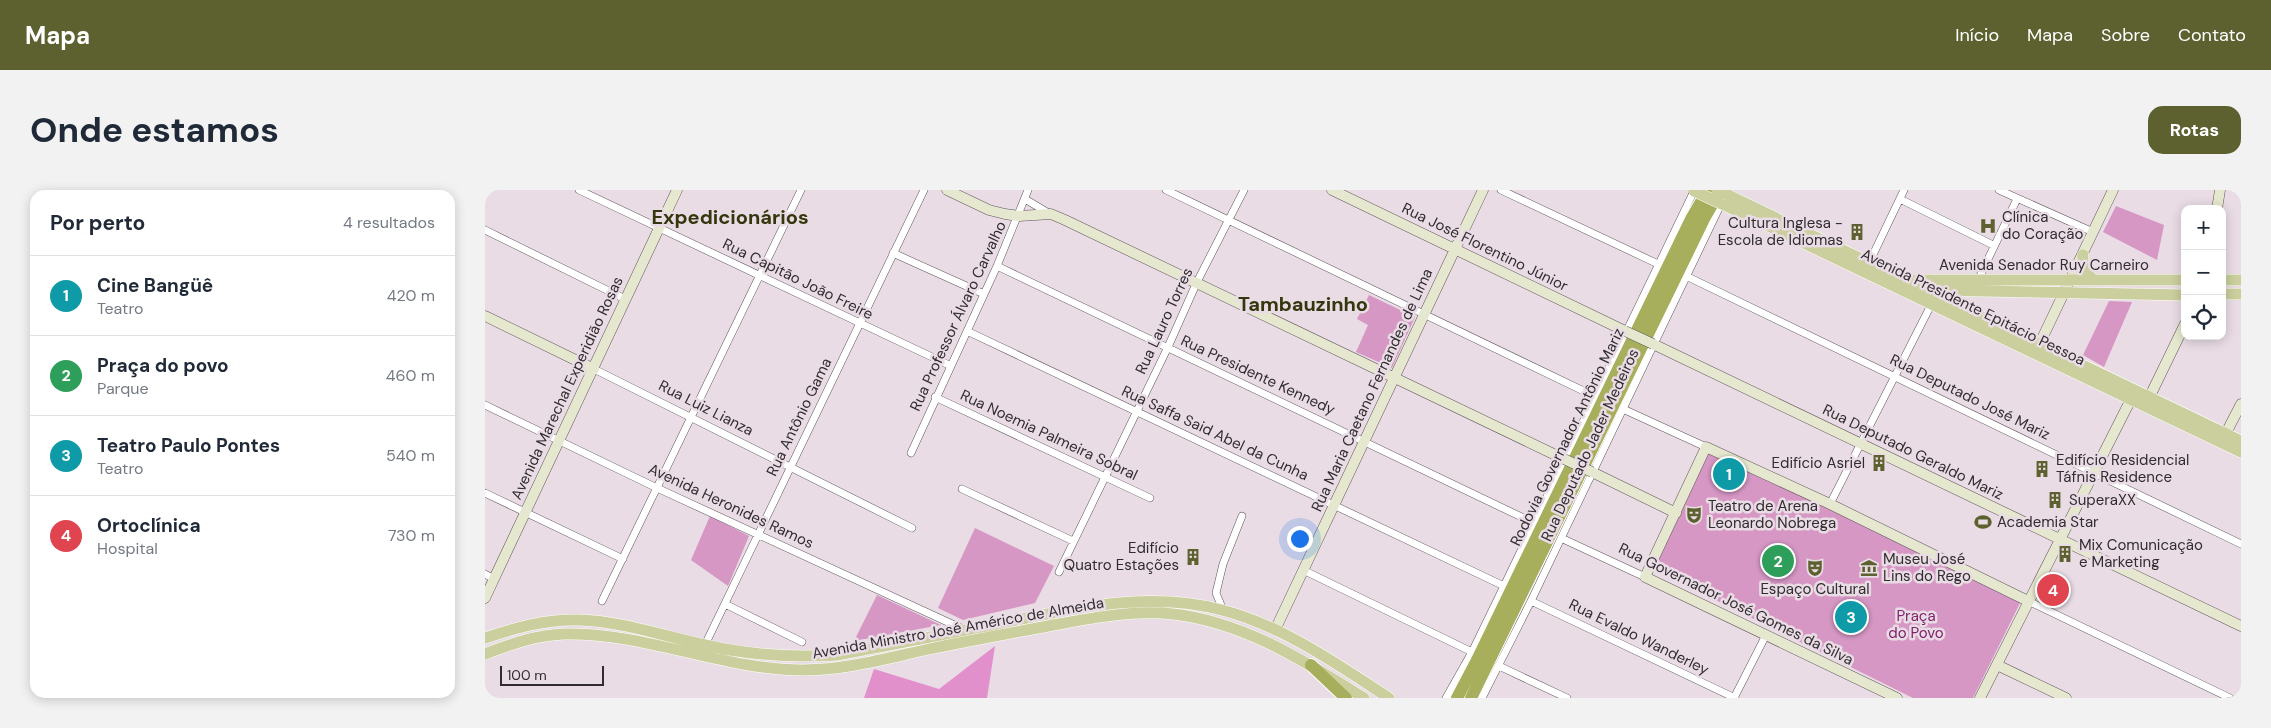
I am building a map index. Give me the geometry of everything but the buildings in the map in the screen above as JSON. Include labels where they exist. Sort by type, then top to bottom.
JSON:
[{"type":"highway","name":"Rodovia Governador Antônio Mariz","points":[[1457,698],[1687,227],[1707,190]]},
{"type":"highway","name":"Rodovia Governador Antônio Mariz","points":[[1471,698],[1705,218],[1722,198]]},
{"type":"highway","points":[[1311,665],[1346,698]]},
{"type":"main road","name":"Avenida Presidente Epitácio Pessoa","points":[[1717,190],[1722,198],[1910,293],[2130,394],[2150,396],[2241,440]]},
{"type":"main road","name":"Avenida Presidente Epitácio Pessoa","points":[[1693,191],[1722,198],[1869,263],[2039,345],[2241,452]]},
{"type":"main road","points":[[2083,255],[2083,270],[2092,278]]},
{"type":"main road","name":"Avenida Senador Ruy Carneiro","points":[[1904,280],[2092,278],[2181,280]]},
{"type":"main road","points":[[2226,280],[2241,280]]},
{"type":"main road","points":[[1910,293],[1925,290]]},
{"type":"main road","name":"Avenida Senador Ruy Carneiro","points":[[1925,290],[2181,295]]},
{"type":"main road","points":[[2226,294],[2241,294]]},
{"type":"main road","name":"Avenida Ministro José Américo de Almeida","points":[[485,638],[552,621],[577,620],[605,622],[744,653],[804,657],[837,655],[1084,607],[1115,603],[1177,602],[1223,610],[1275,630],[1389,698]]},
{"type":"main road","name":"Avenida Ministro José Américo de Almeida","points":[[485,654],[514,643],[564,634],[607,636],[769,669],[834,668],[1090,618],[1139,614],[1172,614],[1229,627],[1259,638],[1311,665],[1363,698]]},
{"type":"main road","points":[[507,631],[507,639],[514,643]]},
{"type":"street","name":"Rua Capitão João Freire","points":[[579,190],[951,366]]},
{"type":"street","name":"Avenida Marechal Experidião Rosas","points":[[485,598],[489,577],[525,513],[677,190]]},
{"type":"street","points":[[602,601],[761,277],[801,190]]},
{"type":"street","name":"Rua Antônio Gama","points":[[701,656],[757,534],[924,190]]},
{"type":"street","points":[[947,190],[989,210],[1019,216],[1051,214]]},
{"type":"street","name":"Rua Professor Álvaro Carvalho","points":[[911,453],[935,397],[997,266],[1028,190]]},
{"type":"street","points":[[1166,190],[1594,396]]},
{"type":"street","name":"Rua Lauro Torres","points":[[1059,572],[1168,347],[1197,282],[1244,190]]},
{"type":"street","name":"Rua José Florentino Júnior","points":[[1332,190],[1653,344]]},
{"type":"street","name":"Rua Maria Caetano Fernandes de Lima","points":[[1275,630],[1483,190]]},
{"type":"street","points":[[1501,190],[1658,264]]},
{"type":"street","points":[[1869,263],[1904,190]]},
{"type":"street","points":[[1999,190],[2093,232]]},
{"type":"street","points":[[2039,345],[2113,190]]},
{"type":"street","points":[[2218,205],[2220,190]]},
{"type":"street","name":"Rua Deputado Jader Medeiros","points":[[1446,698],[1472,652],[1693,191]]},
{"type":"street","name":"Rua Deputado Jader Medeiros","points":[[1482,698],[1531,601],[1722,198]]},
{"type":"street","points":[[1025,199],[1051,214],[1197,282],[1676,513]]},
{"type":"street","points":[[1900,199],[1993,245]]},
{"type":"street","points":[[1978,280],[1993,245],[2017,199]]},
{"type":"street","points":[[485,230],[625,299]]},
{"type":"street","points":[[893,253],[984,294]]},
{"type":"street","name":"Rua Presidente Kennedy","points":[[997,266],[1365,440],[1534,523]]},
{"type":"street","name":"Rua Deputado José Mariz","points":[[1686,276],[2241,544]]},
{"type":"street","points":[[1830,504],[1932,303]]},
{"type":"street","name":"Rua Luiz Lianza","points":[[485,316],[594,368],[912,528]]},
{"type":"street","name":"Rua Saffa Said Abel da Cunha","points":[[967,331],[1504,586]]},
{"type":"street","points":[[2150,396],[2181,332]]},
{"type":"street","name":"Rua Deputado Geraldo Mariz","points":[[1653,344],[2241,626]]},
{"type":"street","points":[[1980,698],[2130,394]]},
{"type":"street","name":"Rua Noemia Palmeira Sobral","points":[[935,397],[1150,498]]},
{"type":"street","points":[[2226,434],[2241,404]]},
{"type":"street","name":"Avenida Heronides Ramos","points":[[485,405],[657,488],[966,630]]},
{"type":"street","points":[[1623,408],[1830,504],[2230,698]]},
{"type":"street","points":[[1645,577],[1706,447]]},
{"type":"street","points":[[962,489],[1073,541]]},
{"type":"street","points":[[485,493],[623,559]]},
{"type":"street","points":[[1202,606],[1216,593],[1230,543],[1242,516]]},
{"type":"street","name":"Rua Governador José Gomes da Silva","points":[[1561,538],[1897,698]]},
{"type":"street","points":[[1303,570],[1472,652]]},
{"type":"street","points":[[1216,593],[1223,610]]},
{"type":"street","name":"Rua Evaldo Wanderley","points":[[1531,601],[1734,698]]},
{"type":"street","points":[[725,604],[802,642]]},
{"type":"street","points":[[1734,698],[1766,635]]},
{"type":"street","points":[[1997,664],[2066,698]]},
{"type":"street","points":[[1499,666],[1567,698]]},
{"type":"green space","points":[[2116,206],[2164,225],[2157,260],[2103,232]]},
{"type":"green space","points":[[1369,295],[1415,317],[1392,368],[1356,352],[1368,325],[1357,319]]},
{"type":"green space","points":[[2109,301],[2132,302],[2104,367],[2083,355]]},
{"type":"green space","name":"Praça do Povo","points":[[1708,450],[2021,601],[1973,698],[1913,698],[1651,568]]},
{"type":"green space","points":[[710,516],[749,536],[728,586],[691,560]]},
{"type":"green space","points":[[975,528],[1054,566],[1035,603],[963,620],[938,608]]},
{"type":"green space","points":[[877,595],[941,625],[854,641]]},
{"type":"shaded area","points":[[995,646],[987,698],[864,698],[874,669],[939,689]]},
{"type":"place","name":"Clínica do Coração","points":[[1988,226]]},
{"type":"place","name":"Cultura Inglesa - Escola de Idiomas","points":[[1857,232]]},
{"type":"place","name":"Edifício Asriel","points":[[1879,463]]},
{"type":"place","name":"Edifício Residencial Táfnis Residence","points":[[2042,469]]},
{"type":"place","name":"Cine Bangüê","points":[[1729,474]]},
{"type":"place","name":"SuperaXX","points":[[2055,500]]},
{"type":"place","name":"Teatro de Arena Leonardo Nobrega","points":[[1694,515]]},
{"type":"place","name":"Academia Star","points":[[1983,522]]},
{"type":"place","name":"Mix Comunicação e Marketing","points":[[2065,554]]},
{"type":"place","name":"Edifício Quatro Estações","points":[[1193,557]]},
{"type":"place","name":"Praça do povo","points":[[1778,561]]},
{"type":"place","name":"Espaço Cultural","points":[[1815,568]]},
{"type":"place","name":"Museu José Lins do Rego","points":[[1869,568]]},
{"type":"place","name":"Ortoclínica","points":[[2053,590]]},
{"type":"place","name":"Teatro Paulo Pontes","points":[[1851,617]]},
{"type":"district","name":"Expedicionários","points":[[730,217]]},
{"type":"district","name":"Tambauzinho","points":[[1303,304]]}]
